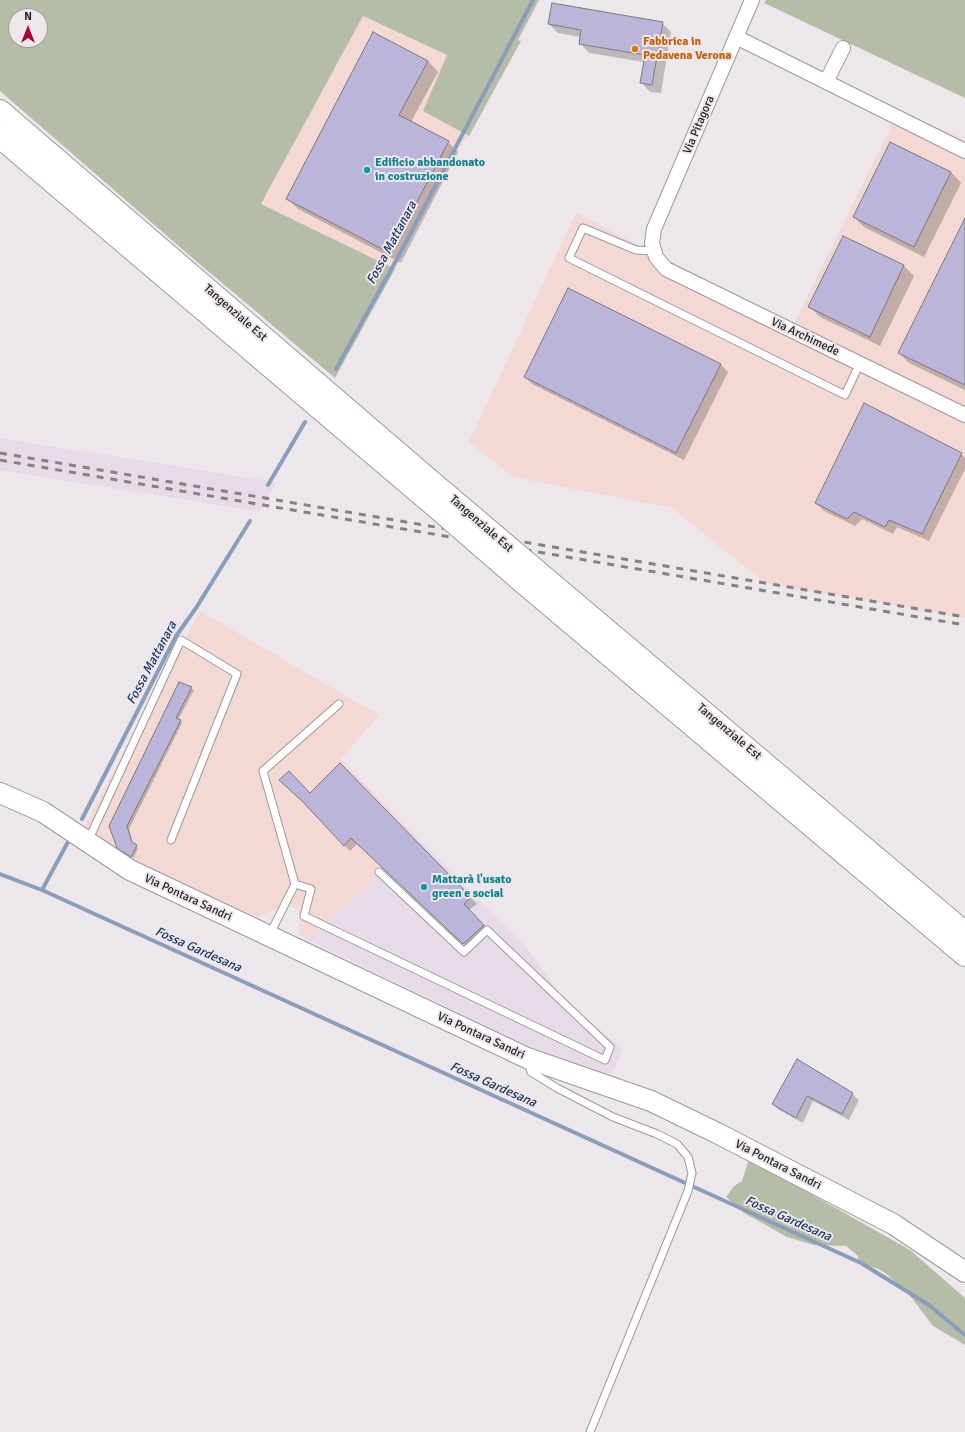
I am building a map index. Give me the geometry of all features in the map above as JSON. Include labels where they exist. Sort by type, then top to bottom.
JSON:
[{"type":"highway","name":"Tangenziale Est","points":[[0,111],[435,495],[965,955]]},
{"type":"highway","name":"Tangenziale Est","points":[[0,137],[435,495]]},
{"type":"highway","name":"Tangenziale Est","points":[[523,571],[965,933]]},
{"type":"street","name":"Via Pitagora","points":[[654,250],[654,229],[752,0]]},
{"type":"street","points":[[736,37],[965,151]]},
{"type":"street","points":[[826,82],[843,48]]},
{"type":"street","name":"Via Archimede","points":[[654,250],[660,264],[666,269],[965,415]]},
{"type":"street","name":"Via Pontara Sandri","points":[[0,793],[43,812],[130,870],[269,936],[527,1058],[651,1101],[717,1133],[893,1224],[965,1272]]},
{"type":"lane","points":[[654,250],[636,250],[583,228],[569,258],[845,395],[860,363]]},
{"type":"lane","points":[[88,842],[181,640],[237,674],[171,840]]},
{"type":"lane","points":[[269,936],[295,884],[263,772],[339,704]]},
{"type":"lane","points":[[295,884],[311,889],[304,916],[606,1060],[610,1047],[488,930],[464,952],[379,872]]},
{"type":"lane","points":[[527,1058],[531,1072],[557,1088],[614,1117],[657,1134],[677,1144],[688,1156],[692,1173],[688,1191],[590,1432]]},
{"type":"shaded area","name":"Edificio abbandonato in costruzione","points":[[363,16],[447,55],[423,111],[467,135],[395,269],[261,204]]},
{"type":"shaded area","points":[[899,110],[965,140],[965,617],[765,583],[672,508],[513,477],[469,442],[576,213],[794,324]]},
{"type":"shaded area","points":[[0,438],[277,482],[260,512],[0,470]]},
{"type":"shaded area","points":[[200,611],[379,715],[341,759],[418,839],[308,940],[299,934],[299,911],[282,902],[278,908],[257,917],[127,859],[83,829]]},
{"type":"shaded area","points":[[418,839],[526,946],[565,1002],[623,1049],[611,1077],[528,1046],[308,940]]},
{"type":"green space","points":[[0,0],[539,0],[518,40],[521,41],[469,136],[423,111],[447,55],[363,16],[269,189],[261,204],[395,269],[335,378],[189,255],[0,91]]},
{"type":"green space","points":[[766,0],[965,0],[965,98],[764,3]]},
{"type":"green space","points":[[749,1159],[910,1250],[965,1298],[965,1345],[933,1326],[911,1297],[889,1276],[879,1269],[859,1263],[858,1256],[846,1246],[814,1245],[787,1237],[744,1213],[726,1197],[734,1186],[742,1181]]},
{"type":"building","name":"Fabbrica in Pedavena Verona","points":[[552,3],[663,22],[652,85],[640,83],[645,55],[579,44],[581,30],[548,24]]},
{"type":"building","name":"Edificio abbandonato in costruzione","points":[[373,32],[428,61],[399,115],[449,141],[390,253],[286,199]]},
{"type":"building","points":[[890,142],[951,172],[914,247],[853,217]]},
{"type":"building","points":[[965,218],[965,385],[898,353]]},
{"type":"building","points":[[843,236],[904,265],[870,337],[808,307]]},
{"type":"building","points":[[568,288],[721,364],[676,453],[524,377]]},
{"type":"building","points":[[864,403],[962,453],[922,534],[889,520],[885,527],[854,512],[847,519],[815,503]]},
{"type":"building","points":[[179,682],[192,687],[176,718],[181,720],[127,826],[132,842],[137,845],[131,857],[117,848],[109,826]]},
{"type":"building","points":[[340,763],[471,897],[464,904],[484,925],[463,944],[351,838],[344,846],[302,801],[279,780],[289,771],[310,793]]},
{"type":"building","points":[[797,1059],[853,1093],[842,1114],[807,1096],[796,1118],[772,1104]]},
{"type":"waterway","name":"Fossa Mattanara","points":[[336,369],[398,257],[533,0]]},
{"type":"waterway","name":"Fossa Mattanara","points":[[268,485],[305,422]]},
{"type":"waterway","name":"Fossa Mattanara","points":[[82,819],[176,636],[196,608],[250,521]]},
{"type":"waterway","name":"Fossa Mattanara","points":[[42,890],[69,840]]},
{"type":"waterway","name":"Fossa Gardesana","points":[[0,874],[42,890],[861,1263],[929,1305],[965,1335]]},
{"type":"railway","points":[[0,453],[965,617]]},
{"type":"railway","points":[[0,460],[965,625]]},
{"type":"place","name":"Fabbrica in Pedavena Verona","points":[[635,49]]},
{"type":"place","name":"Edificio abbandonato in costruzione","points":[[367,170]]},
{"type":"place","name":"Mattarà l'usato green e social","points":[[424,887]]}]
